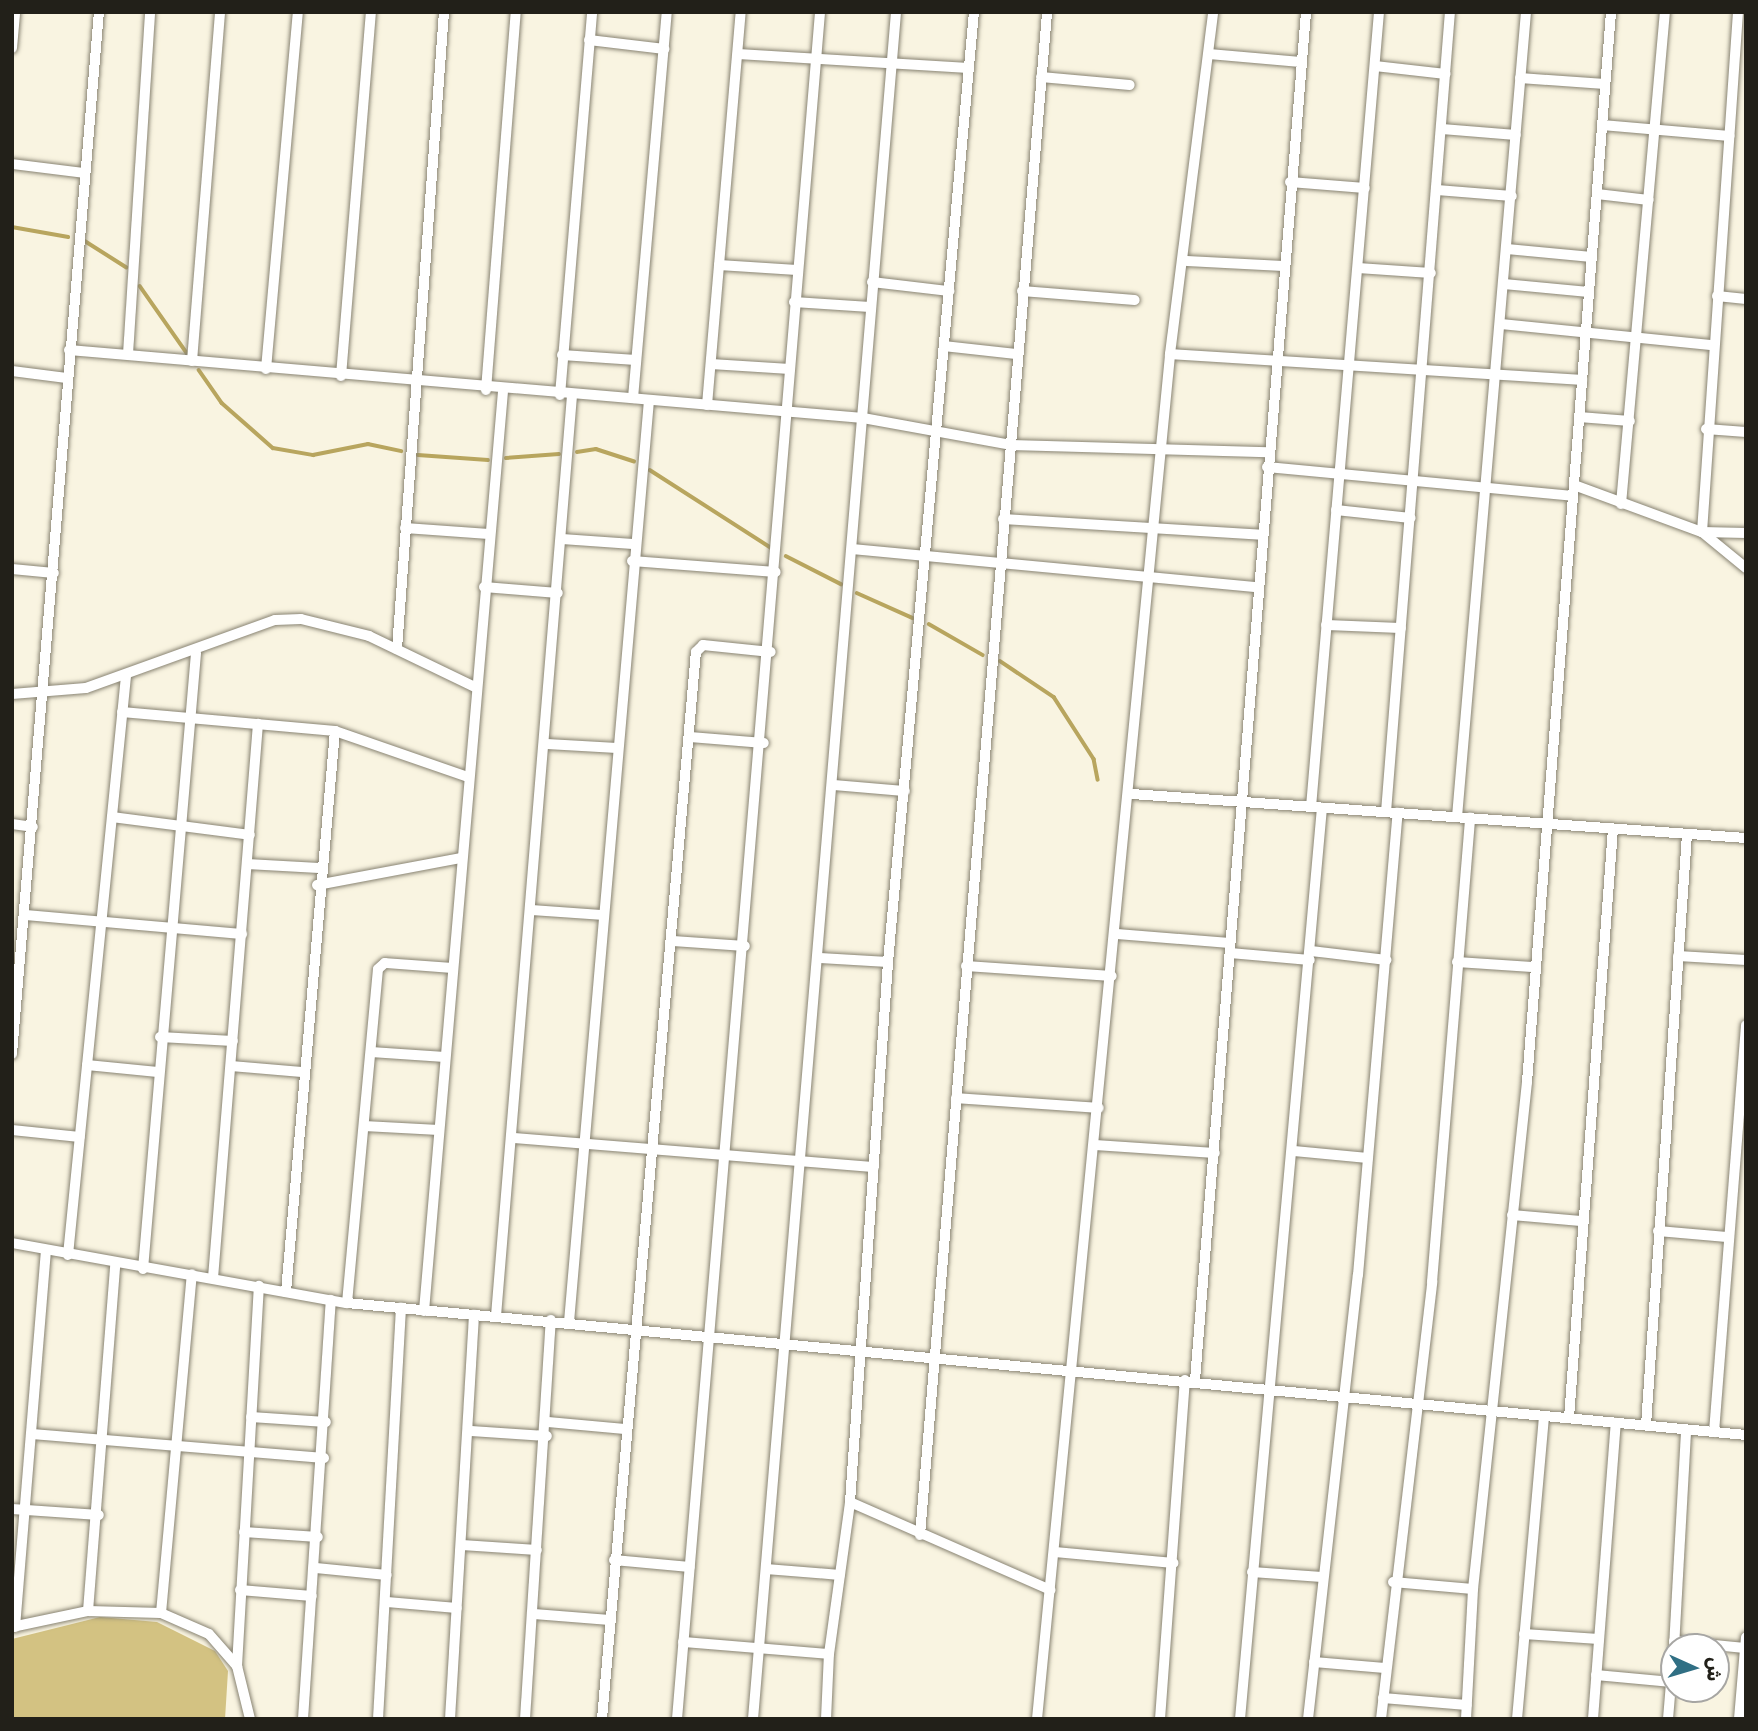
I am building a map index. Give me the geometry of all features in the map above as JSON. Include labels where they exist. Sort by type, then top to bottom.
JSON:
[{"type":"street","points":[[12,48],[15,12]]},
{"type":"street","points":[[12,1054],[45,695],[69,350],[99,12]]},
{"type":"street","points":[[128,354],[150,12]]},
{"type":"street","points":[[192,362],[220,12]]},
{"type":"street","points":[[266,369],[298,12]]},
{"type":"street","points":[[341,376],[370,12]]},
{"type":"street","points":[[397,649],[414,383],[444,12]]},
{"type":"street","points":[[486,390],[516,12]]},
{"type":"street","points":[[560,395],[592,12]]},
{"type":"street","points":[[633,398],[667,12]]},
{"type":"street","points":[[707,405],[741,12]]},
{"type":"street","points":[[677,1719],[764,743],[794,302],[820,12]]},
{"type":"street","points":[[753,1719],[804,1161],[872,282],[896,12]]},
{"type":"street","points":[[826,1719],[829,1654],[850,1502],[888,962],[927,556],[974,12]]},
{"type":"street","points":[[920,1535],[932,1359],[1047,12]]},
{"type":"street","points":[[1037,1719],[1132,794],[1170,354],[1187,261],[1213,12]]},
{"type":"street","points":[[1160,1719],[1190,1380],[1215,1153],[1239,802],[1306,12]]},
{"type":"street","points":[[1240,1719],[1268,1385],[1294,1152],[1310,956],[1326,625],[1379,12]]},
{"type":"street","points":[[1386,812],[1450,12]]},
{"type":"street","points":[[1457,817],[1497,376],[1526,12]]},
{"type":"street","points":[[1466,1719],[1473,1589],[1513,1215],[1611,12]]},
{"type":"street","points":[[1621,504],[1664,12]]},
{"type":"street","points":[[1702,532],[1706,429],[1738,12]]},
{"type":"street","points":[[589,40],[664,49]]},
{"type":"street","points":[[738,54],[817,56],[969,68]]},
{"type":"street","points":[[1209,54],[1301,62]]},
{"type":"street","points":[[1375,66],[1446,74]]},
{"type":"street","points":[[1041,78],[1130,85]]},
{"type":"street","points":[[1520,78],[1605,84]]},
{"type":"street","points":[[1734,80],[1746,82]]},
{"type":"street","points":[[1602,125],[1730,136]]},
{"type":"street","points":[[1442,129],[1516,135]]},
{"type":"street","points":[[12,164],[84,173]]},
{"type":"street","points":[[1290,182],[1365,188]]},
{"type":"street","points":[[1437,190],[1511,196]]},
{"type":"street","points":[[1597,194],[1649,200]]},
{"type":"street","points":[[1507,249],[1592,257]]},
{"type":"street","points":[[1187,261],[1283,266]]},
{"type":"street","points":[[719,265],[797,270]]},
{"type":"street","points":[[1358,268],[1431,273]]},
{"type":"street","points":[[872,282],[949,291]]},
{"type":"street","points":[[1504,284],[1589,292]]},
{"type":"street","points":[[1022,291],[1135,300]]},
{"type":"street","points":[[1717,296],[1746,299]]},
{"type":"street","points":[[794,302],[870,307]]},
{"type":"street","points":[[1501,324],[1713,345]]},
{"type":"street","points":[[944,346],[1016,354]]},
{"type":"street","points":[[69,350],[503,392],[633,398],[863,418],[938,434],[1011,445],[1268,452]]},
{"type":"street","points":[[1170,354],[1276,365],[1582,380]]},
{"type":"street","points":[[562,355],[636,360]]},
{"type":"street","points":[[711,365],[790,369]]},
{"type":"street","points":[[12,371],[67,378]]},
{"type":"street","points":[[424,1311],[475,687],[503,392]]},
{"type":"street","points":[[496,1316],[547,744],[572,396]]},
{"type":"street","points":[[569,1322],[633,544],[649,400]]},
{"type":"street","points":[[1579,417],[1630,421]]},
{"type":"street","points":[[1706,429],[1746,432]]},
{"type":"street","points":[[1267,467],[1487,489],[1573,490],[1702,532],[1746,533]]},
{"type":"street","points":[[1336,510],[1411,518]]},
{"type":"street","points":[[1003,519],[1156,525],[1262,535]]},
{"type":"street","points":[[405,528],[489,534]]},
{"type":"street","points":[[1702,532],[1746,568]]},
{"type":"street","points":[[562,539],[633,544]]},
{"type":"street","points":[[852,548],[999,566],[1151,576],[1257,587]]},
{"type":"street","points":[[632,561],[776,572]]},
{"type":"street","points":[[12,569],[54,573]]},
{"type":"street","points":[[484,587],[558,593]]},
{"type":"street","points":[[12,694],[45,695],[126,676],[196,653],[275,620],[301,619],[397,649],[475,687]]},
{"type":"street","points":[[1326,625],[1401,628]]},
{"type":"street","points":[[603,1719],[625,1429],[656,1149],[699,648],[771,652]]},
{"type":"street","points":[[143,1269],[160,1037],[196,653]]},
{"type":"street","points":[[68,1255],[126,676]]},
{"type":"street","points":[[122,712],[335,731],[468,777]]},
{"type":"street","points":[[213,1278],[258,724]]},
{"type":"street","points":[[286,1292],[317,885],[335,731]]},
{"type":"street","points":[[690,737],[764,743]]},
{"type":"street","points":[[547,744],[617,748]]},
{"type":"street","points":[[833,785],[905,791]]},
{"type":"street","points":[[1132,794],[1746,838]]},
{"type":"street","points":[[1308,1719],[1368,1158],[1398,813]]},
{"type":"street","points":[[112,817],[180,828],[250,835]]},
{"type":"street","points":[[1381,1719],[1393,1582],[1416,1402],[1471,818]]},
{"type":"street","points":[[12,824],[33,827]]},
{"type":"street","points":[[1569,1418],[1581,1221],[1614,829]]},
{"type":"street","points":[[1646,1425],[1687,834]]},
{"type":"street","points":[[317,885],[461,858]]},
{"type":"street","points":[[247,864],[319,868]]},
{"type":"street","points":[[533,910],[603,915]]},
{"type":"street","points":[[25,915],[242,934]]},
{"type":"street","points":[[1117,934],[1310,956],[1386,960]]},
{"type":"street","points":[[673,941],[745,946]]},
{"type":"street","points":[[1678,956],[1746,960]]},
{"type":"street","points":[[820,958],[888,962]]},
{"type":"street","points":[[1457,962],[1532,967]]},
{"type":"street","points":[[347,1303],[381,965],[451,968]]},
{"type":"street","points":[[966,966],[1112,976]]},
{"type":"street","points":[[1714,1432],[1727,1237],[1746,1025]]},
{"type":"street","points":[[160,1037],[233,1041]]},
{"type":"street","points":[[371,1052],[445,1058]]},
{"type":"street","points":[[87,1065],[158,1072]]},
{"type":"street","points":[[231,1066],[302,1072]]},
{"type":"street","points":[[956,1098],[1099,1108]]},
{"type":"street","points":[[364,1126],[439,1130]]},
{"type":"street","points":[[12,1130],[80,1137]]},
{"type":"street","points":[[513,1138],[874,1167]]},
{"type":"street","points":[[1095,1145],[1215,1153]]},
{"type":"street","points":[[1294,1152],[1368,1158]]},
{"type":"street","points":[[1732,1203],[1746,1204]]},
{"type":"street","points":[[1513,1215],[1581,1221]]},
{"type":"street","points":[[1658,1231],[1727,1237]]},
{"type":"street","points":[[12,1243],[115,1266],[192,1274],[347,1303],[1074,1372],[1268,1385],[1544,1416],[1746,1435]]},
{"type":"street","points":[[46,1250],[27,1510],[14,1627],[88,1611],[161,1613],[209,1634],[237,1666]]},
{"type":"street","points":[[88,1611],[99,1514],[115,1266]]},
{"type":"street","points":[[161,1613],[180,1444],[192,1274]]},
{"type":"street","points":[[250,1719],[237,1666],[259,1286]]},
{"type":"street","points":[[303,1719],[324,1458],[331,1300]]},
{"type":"street","points":[[378,1719],[387,1602],[401,1308]]},
{"type":"street","points":[[450,1719],[471,1431],[474,1315]]},
{"type":"street","points":[[525,1719],[548,1423],[551,1321]]},
{"type":"street","points":[[1517,1719],[1544,1416]]},
{"type":"street","points":[[251,1417],[326,1422]]},
{"type":"street","points":[[548,1423],[625,1429]]},
{"type":"street","points":[[1593,1719],[1616,1423]]},
{"type":"street","points":[[1675,1633],[1686,1430]]},
{"type":"street","points":[[471,1431],[547,1436]]},
{"type":"street","points":[[32,1434],[249,1449],[324,1458]]},
{"type":"street","points":[[850,1502],[1050,1590]]},
{"type":"street","points":[[12,1509],[99,1514]]},
{"type":"street","points":[[244,1532],[318,1537]]},
{"type":"street","points":[[462,1545],[537,1550]]},
{"type":"street","points":[[1055,1552],[1173,1563]]},
{"type":"street","points":[[614,1560],[690,1567]]},
{"type":"street","points":[[316,1568],[387,1575]]},
{"type":"street","points":[[766,1569],[840,1575]]},
{"type":"street","points":[[1252,1572],[1322,1577]]},
{"type":"street","points":[[1393,1582],[1473,1589]]},
{"type":"street","points":[[240,1591],[313,1596]]},
{"type":"street","points":[[387,1602],[457,1608]]},
{"type":"street","points":[[534,1614],[610,1620]]},
{"type":"street","points":[[1524,1634],[1599,1639]]},
{"type":"street","points":[[1739,1719],[1746,1637]]},
{"type":"street","points":[[683,1642],[829,1654]]},
{"type":"street","points":[[1314,1662],[1385,1668]]},
{"type":"street","points":[[1596,1675],[1660,1681]]},
{"type":"street","points":[[1383,1698],[1467,1705]]},
{"type":"shaded area","points":[[100,1617],[157,1622],[215,1651],[228,1671],[225,1719],[12,1719],[12,1639]]},
{"type":"waterway","points":[[12,227],[68,237]]},
{"type":"waterway","points":[[85,241],[126,267]]},
{"type":"waterway","points":[[140,286],[187,353]]},
{"type":"waterway","points":[[199,370],[222,403],[273,448],[313,455],[368,444],[401,451]]},
{"type":"waterway","points":[[577,452],[596,449],[634,461]]},
{"type":"waterway","points":[[506,458],[559,454]]},
{"type":"waterway","points":[[418,455],[488,460]]},
{"type":"waterway","points":[[650,470],[770,547]]},
{"type":"waterway","points":[[786,556],[841,584]]},
{"type":"waterway","points":[[857,593],[913,618]]},
{"type":"waterway","points":[[929,624],[983,655]]},
{"type":"waterway","points":[[1000,661],[1054,697],[1094,759],[1098,780]]}]
